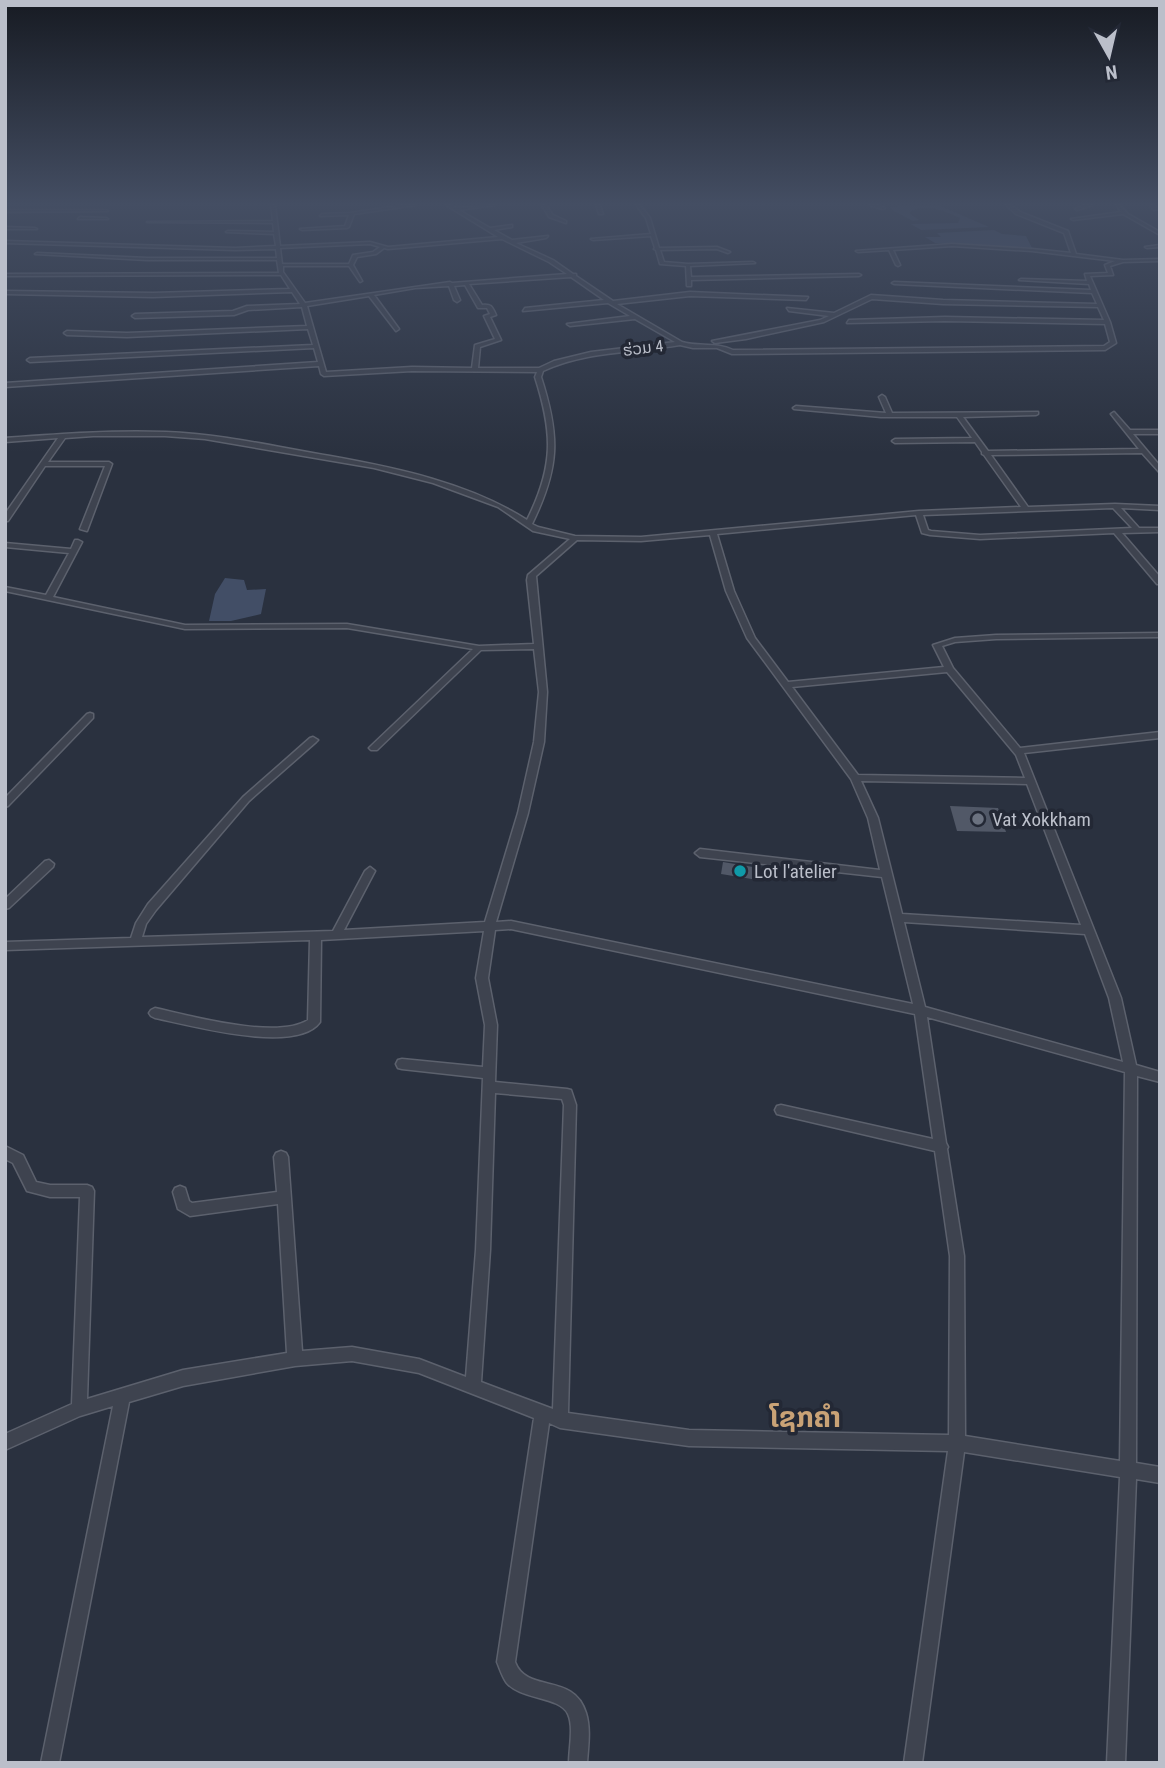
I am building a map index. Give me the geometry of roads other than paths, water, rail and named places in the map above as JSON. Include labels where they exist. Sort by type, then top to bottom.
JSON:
[{"type":"street","points":[[293,288],[304,305],[322,372],[540,370],[538,377],[551,426],[551,447],[542,490],[528,525]]},
{"type":"street","points":[[135,316],[237,313],[247,308],[304,305],[417,288]]},
{"type":"street","points":[[452,288],[457,300]]},
{"type":"street","points":[[469,288],[480,307],[489,306],[493,315],[487,316],[498,340],[477,346],[475,370]]},
{"type":"street","name":"ຮ່ວມ 4","points":[[591,288],[610,302],[680,343]]},
{"type":"street","points":[[689,288],[690,295]]},
{"type":"street","points":[[994,288],[1093,292]]},
{"type":"street","points":[[715,343],[732,352],[1105,348],[1113,343],[1107,322],[1091,288]]},
{"type":"street","points":[[5,292],[153,295],[295,290]]},
{"type":"street","points":[[370,294],[396,329]]},
{"type":"street","points":[[525,310],[690,295],[806,298]]},
{"type":"street","points":[[680,343],[688,346],[715,343],[791,328],[837,315],[871,297],[943,302],[1100,306]]},
{"type":"street","points":[[789,309],[837,315]]},
{"type":"street","points":[[570,324],[635,317]]},
{"type":"street","points":[[849,322],[945,319],[1107,322]]},
{"type":"street","points":[[67,333],[127,335],[310,327]]},
{"type":"street","name":"ຮ່ວມ 4","points":[[540,370],[554,362],[579,355],[680,343]]},
{"type":"street","points":[[30,360],[316,346]]},
{"type":"street","points":[[5,385],[320,365]]},
{"type":"street","points":[[883,397],[890,415]]},
{"type":"street","points":[[796,408],[890,415],[1036,413]]},
{"type":"street","points":[[1114,414],[1160,471]]},
{"type":"street","points":[[959,415],[1026,509]]},
{"type":"street","points":[[1129,432],[1160,432]]},
{"type":"street","points":[[5,440],[142,433],[205,437],[374,466],[424,478],[470,494],[517,515],[528,525],[575,538],[641,539],[919,513],[1115,506],[1160,508]]},
{"type":"street","points":[[5,519],[63,436]]},
{"type":"street","points":[[895,441],[976,440]]},
{"type":"street","points":[[984,453],[1144,451]]},
{"type":"street","points":[[44,464],[109,464],[83,529]]},
{"type":"street","points":[[1115,506],[1136,529]]},
{"type":"street","points":[[919,513],[925,531],[930,533],[981,537],[1160,530]]},
{"type":"street","points":[[1116,531],[1160,582]]},
{"type":"street","points":[[712,533],[730,591],[751,638],[855,778],[873,817],[920,1010],[957,1256],[957,1443],[913,1763]]},
{"type":"street","points":[[473,1387],[483,1250],[491,1025],[482,978],[490,925],[523,813],[539,742],[543,692],[532,575],[575,538]]},
{"type":"street","points":[[49,598],[78,542]]},
{"type":"street","points":[[5,545],[74,551]]},
{"type":"street","points":[[5,589],[185,627],[347,626],[479,648],[539,646]]},
{"type":"street","points":[[1116,1763],[1128,1469],[1131,1070],[1115,998],[1018,751],[949,669],[937,648],[941,642],[996,637],[1160,635]]},
{"type":"street","points":[[374,748],[479,648]]},
{"type":"street","points":[[787,685],[949,669]]},
{"type":"street","points":[[5,804],[90,716]]},
{"type":"street","points":[[1018,751],[1160,735]]},
{"type":"street","points":[[135,941],[141,923],[152,907],[246,799],[313,740]]},
{"type":"street","points":[[855,778],[1028,781]]},
{"type":"street","points":[[699,853],[885,874]]},
{"type":"street","points":[[5,905],[49,864]]},
{"type":"street","points":[[337,934],[370,871]]},
{"type":"street","points":[[897,918],[1088,930]]},
{"type":"street","points":[[6,947],[316,936],[511,925],[920,1010],[1160,1077]]},
{"type":"street","points":[[155,1013],[228,1029],[293,1033],[309,1029],[314,1022],[316,936]]},
{"type":"street","points":[[402,1064],[567,1094],[570,1105],[560,1420]]},
{"type":"street","points":[[781,1110],[942,1147]]},
{"type":"street","points":[[5,1152],[18,1159],[32,1187],[87,1191],[79,1409]]},
{"type":"street","points":[[281,1157],[295,1359]]},
{"type":"street","points":[[180,1192],[183,1205],[190,1210],[284,1197]]},
{"type":"street","points":[[5,1442],[79,1409],[183,1378],[295,1359],[352,1354],[419,1366],[560,1420],[689,1438],[957,1443],[1160,1475]]},
{"type":"street","points":[[50,1763],[123,1395]]},
{"type":"street","points":[[542,1415],[506,1662],[508,1673],[517,1682],[568,1700],[575,1706],[579,1763]]},
{"type":"water","points":[[225,578],[244,580],[247,590],[266,589],[261,614],[231,621],[209,621],[215,594]]},
{"type":"place","name":"Vat Xokkham","points":[[978,819]]},
{"type":"place","name":"Lot l'atelier","points":[[740,871]]},
{"type":"district","name":"ໂຊກຄຳ","points":[[805,1417]]}]
